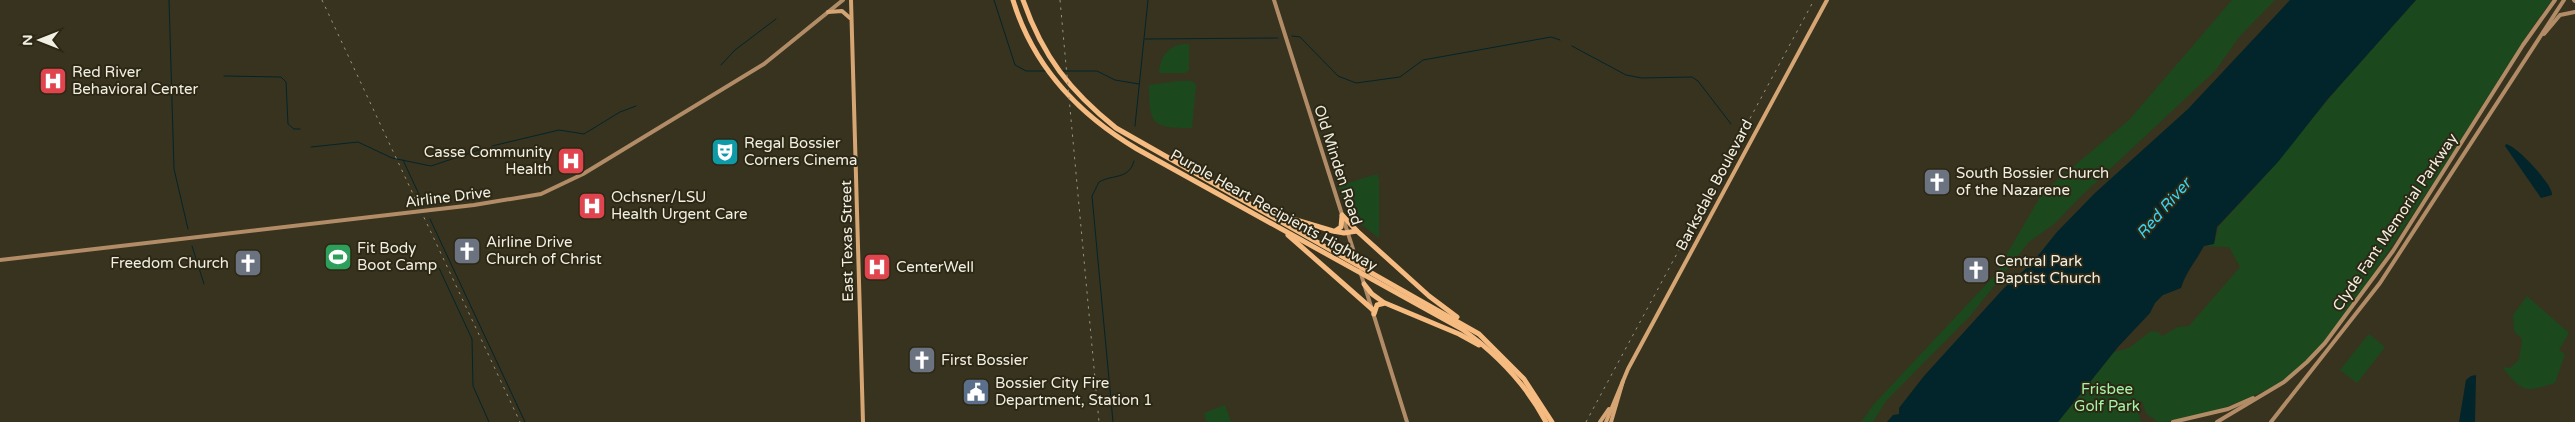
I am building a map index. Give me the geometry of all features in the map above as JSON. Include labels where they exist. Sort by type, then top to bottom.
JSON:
[{"type":"highway","name":"Purple Heart Recipients Highway","points":[[1012,0],[1037,55],[1059,86],[1083,110],[1137,149],[1346,264],[1374,276],[1479,334],[1524,379],[1552,422]]},
{"type":"highway","name":"Purple Heart Recipients Highway","points":[[1023,0],[1034,28],[1049,57],[1082,100],[1130,138],[1345,256],[1374,276],[1462,329],[1499,359],[1527,392],[1546,422]]},
{"type":"highway","points":[[1255,207],[1333,231],[1358,232]]},
{"type":"highway","points":[[1333,231],[1341,227],[1342,215]]},
{"type":"highway","points":[[1342,215],[1358,232],[1429,296],[1479,334]]},
{"type":"highway","points":[[1277,226],[1355,292],[1373,311],[1377,305],[1384,303]]},
{"type":"highway","points":[[1364,284],[1372,294],[1384,303],[1460,334],[1499,359]]},
{"type":"highway","points":[[1355,292],[1359,294],[1366,291]]},
{"type":"main road","name":"Airline Drive","points":[[0,260],[501,202],[541,194],[584,174],[736,82],[764,64],[843,0]]},
{"type":"main road","name":"East Texas Street","points":[[851,0],[863,422]]},
{"type":"main road","name":"Old Minden Road","points":[[1274,0],[1407,422]]},
{"type":"main road","name":"Barksdale Boulevard","points":[[1606,422],[1623,381],[1827,0]]},
{"type":"main road","name":"Clyde Fant Memorial Parkway","points":[[2217,422],[2297,372],[2321,348],[2358,300],[2406,230],[2531,33],[2556,0]]},
{"type":"main road","name":"Clyde Fant Memorial Parkway","points":[[2271,422],[2345,330],[2410,240],[2564,0]]},
{"type":"main road","points":[[828,12],[842,11],[851,19]]},
{"type":"main road","points":[[2525,60],[2556,18],[2575,12]]},
{"type":"main road","name":"Barksdale Boulevard","points":[[1611,422],[1623,381]]},
{"type":"main road","points":[[2173,422],[2241,404],[2277,386]]},
{"type":"main road","points":[[1600,422],[1616,396]]},
{"type":"green space","points":[[2232,0],[2275,0],[2240,36],[2215,71],[2081,196],[2054,224],[2029,242],[1970,316],[1886,401],[1873,422],[1861,422],[1874,404],[1994,276],[2043,192],[2129,120]]},
{"type":"green space","name":"Frisbee Golf Park","points":[[2416,0],[2552,0],[2531,29],[2393,244],[2323,343],[2299,368],[2274,386],[2224,408],[2188,418],[2158,422],[2146,413],[2142,401],[2135,404],[2141,422],[2058,422],[2114,352],[2129,348],[2151,331],[2158,332],[2162,336],[2178,327],[2189,326],[2240,267],[2229,247],[2204,246],[2214,244],[2219,226],[2257,185],[2342,83]]},
{"type":"green space","points":[[1182,44],[1189,44],[1189,70],[1185,73],[1159,73],[1161,61],[1167,51]]},
{"type":"green space","points":[[1192,81],[1196,85],[1192,128],[1161,125],[1152,116],[1149,85]]},
{"type":"green space","points":[[1377,174],[1379,179],[1379,238],[1348,214],[1338,186]]},
{"type":"green space","points":[[2527,296],[2569,333],[2559,350],[2565,354],[2555,383],[2530,389],[2520,386],[2502,367],[2510,368],[2519,360],[2522,339],[2514,331],[2513,315]]},
{"type":"green space","points":[[2369,334],[2385,347],[2357,383],[2340,370]]},
{"type":"green space","points":[[1225,405],[1231,422],[1206,422],[1204,413]]},
{"type":"water","name":"Red River","points":[[2290,0],[2416,0],[2327,100],[2278,162],[2217,227],[2214,244],[2204,246],[2188,272],[2181,288],[2163,295],[2155,303],[2150,313],[2118,347],[2058,422],[1887,422],[1893,415],[1899,414],[1899,408],[1924,376],[2004,288],[2032,263],[2057,232],[2095,193],[2188,109]]},
{"type":"water","points":[[2506,144],[2511,146],[2534,167],[2551,190],[2552,195],[2541,198],[2505,146]]},
{"type":"water","points":[[2476,375],[2475,422],[2459,422],[2466,380]]},
{"type":"waterway","points":[[169,0],[174,169],[188,229]]},
{"type":"waterway","points":[[994,0],[1015,65],[1026,71],[1047,71]]},
{"type":"waterway","points":[[1135,126],[1148,0]]},
{"type":"waterway","points":[[721,65],[735,50],[776,19]]},
{"type":"waterway","points":[[1292,36],[1300,37],[1338,76],[1356,83],[1400,77],[1423,60],[1551,37],[1560,40]]},
{"type":"waterway","points":[[1145,39],[1278,38]]},
{"type":"waterway","points":[[1572,46],[1626,75],[1642,78],[1692,77],[1698,81],[1731,124]]},
{"type":"waterway","points":[[1063,71],[1097,71],[1115,80],[1139,84]]},
{"type":"waterway","points":[[224,76],[281,77],[286,82],[288,124],[294,129],[300,129]]},
{"type":"waterway","points":[[492,146],[559,130],[584,134],[620,112],[636,106]]},
{"type":"waterway","points":[[311,147],[358,142],[392,158],[431,166],[485,148]]},
{"type":"waterway","points":[[403,160],[423,203]]},
{"type":"waterway","points":[[1113,422],[1092,196],[1099,182],[1124,174],[1132,167],[1134,161]]},
{"type":"waterway","points":[[430,219],[525,422]]},
{"type":"waterway","points":[[192,246],[204,284]]},
{"type":"waterway","points":[[439,268],[472,339],[473,386],[489,422]]},
{"type":"railway","points":[[322,0],[520,422]]},
{"type":"railway","points":[[1060,0],[1099,422]]},
{"type":"railway","points":[[1586,422],[1814,0]]},
{"type":"place","name":"Red River Behavioral Center","points":[[53,81]]},
{"type":"place","name":"Regal Bossier Corners Cinema","points":[[725,152]]},
{"type":"place","name":"Casse Community Health","points":[[571,161]]},
{"type":"place","name":"South Bossier Church of the Nazarene","points":[[1937,182]]},
{"type":"place","name":"Ochsner/LSU Health Urgent Care","points":[[592,206]]},
{"type":"place","name":"Airline Drive Church of Christ","points":[[467,251]]},
{"type":"place","name":"Fit Body Boot Camp","points":[[338,257]]},
{"type":"place","name":"Freedom Church","points":[[248,263]]},
{"type":"place","name":"CenterWell","points":[[877,267]]},
{"type":"place","name":"Central Park Baptist Church","points":[[1976,270]]},
{"type":"place","name":"First Bossier","points":[[922,360]]},
{"type":"place","name":"Bossier City Fire Department, Station 1","points":[[976,392]]}]
